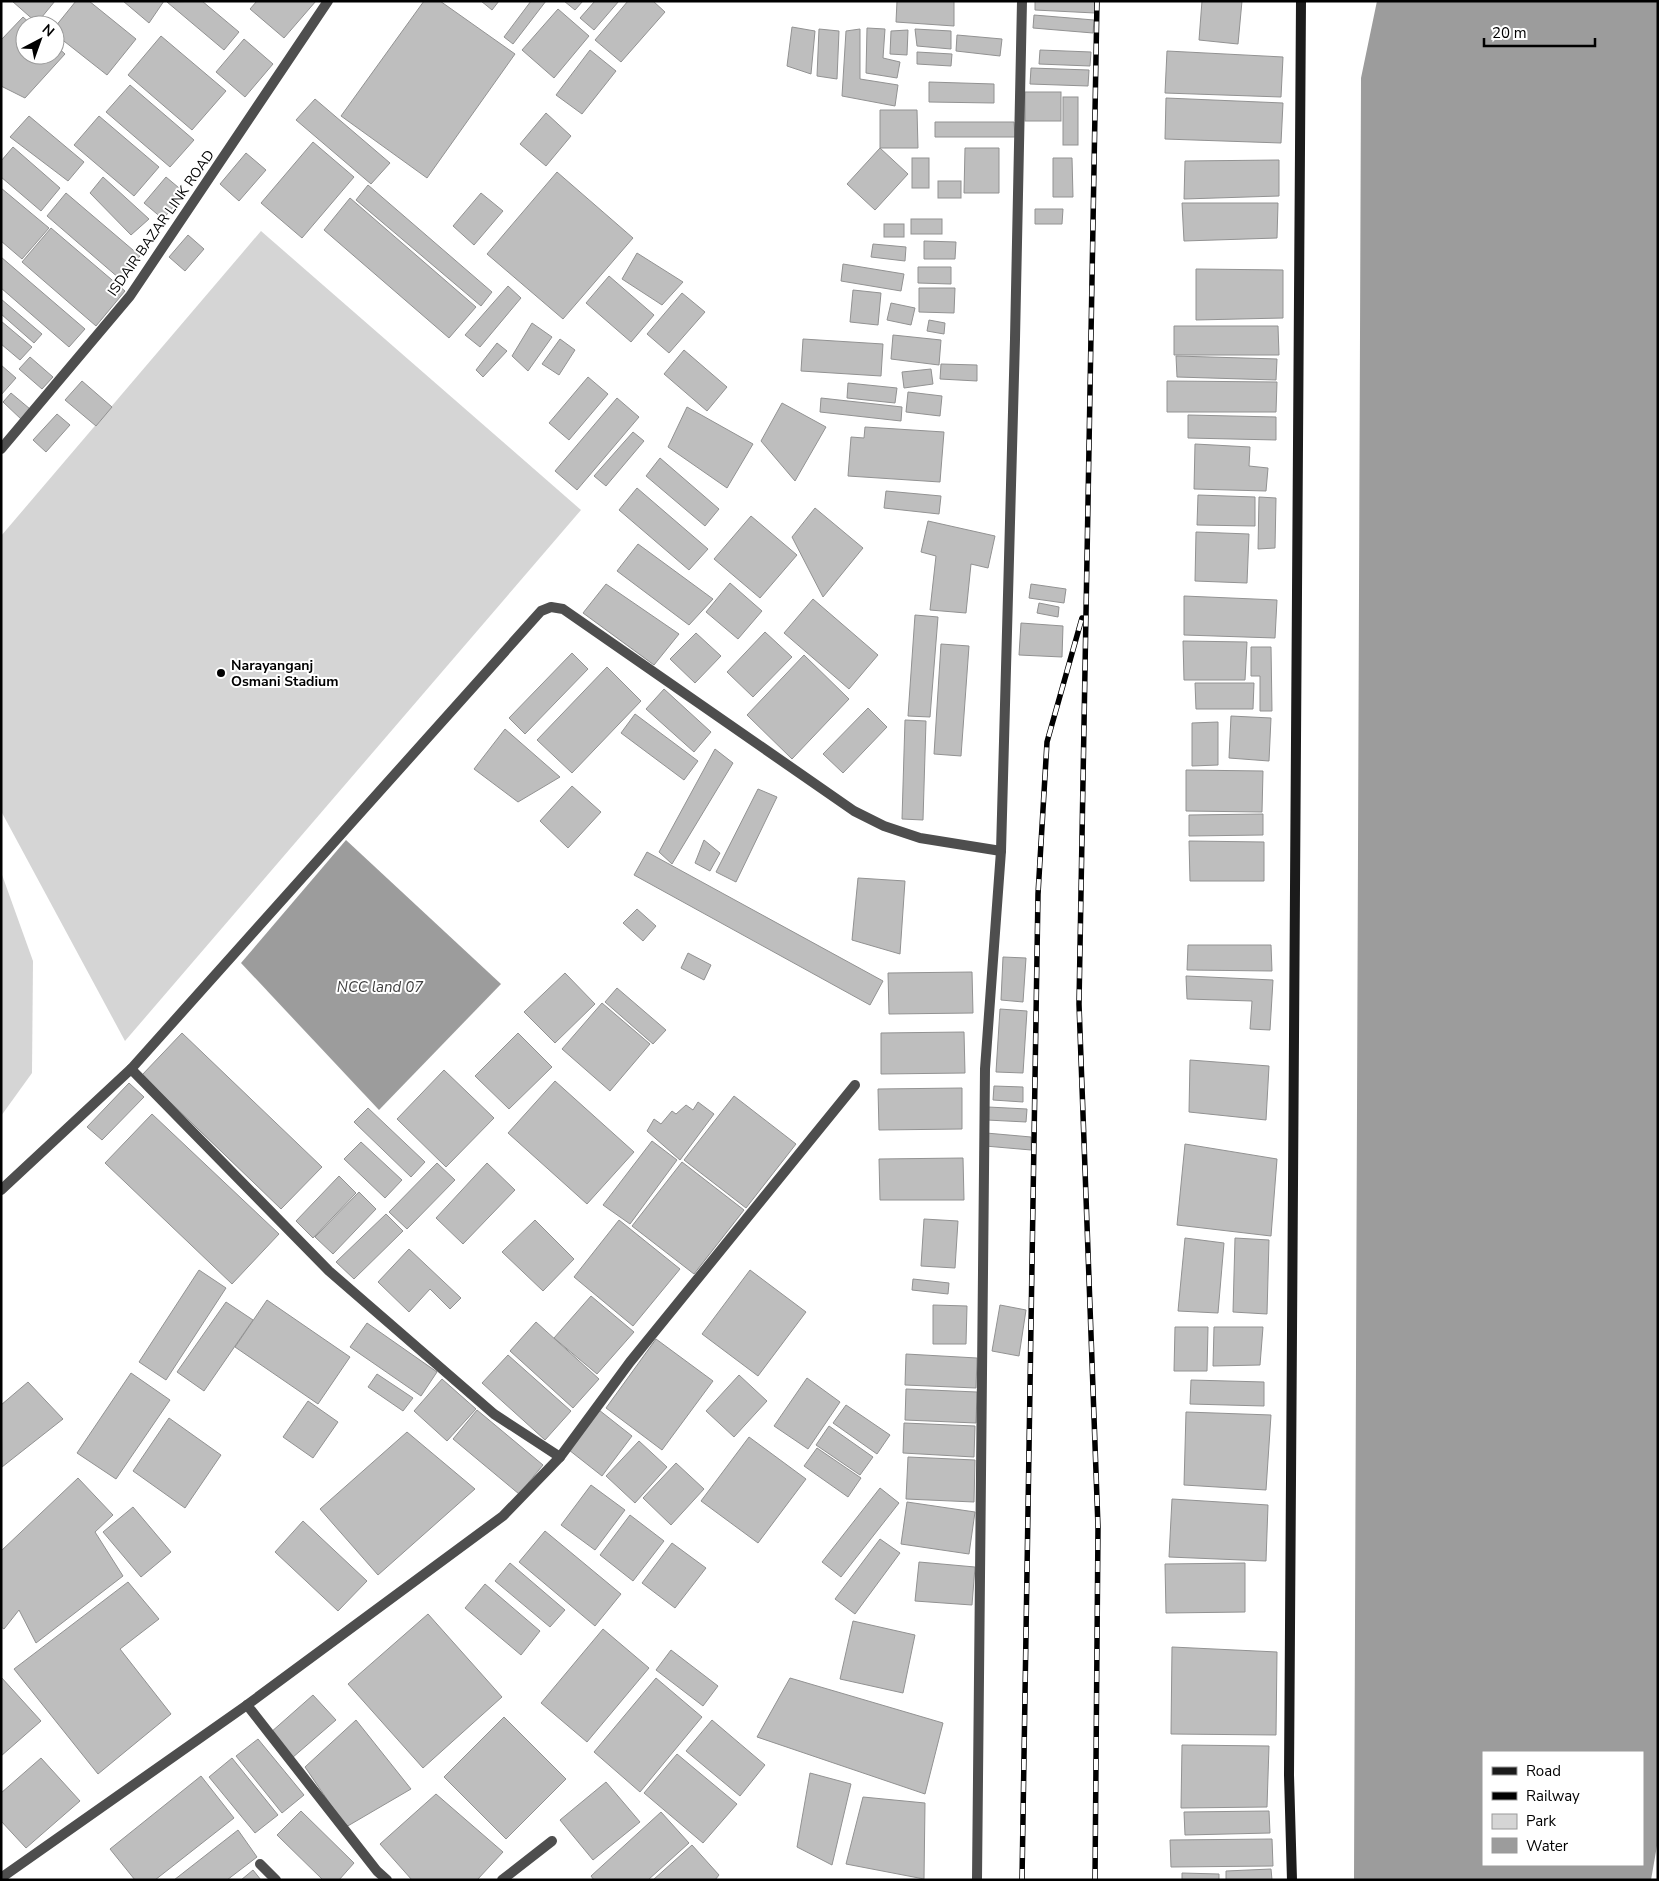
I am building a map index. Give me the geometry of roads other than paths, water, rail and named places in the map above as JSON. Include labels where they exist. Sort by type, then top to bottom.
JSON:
[{"type":"street","name":"ISDAIR BAZAR LINK ROAD","points":[[1,449],[130,296],[328,1]]},
{"type":"street","points":[[977,1880],[985,1069],[1001,851],[1022,1]]},
{"type":"street","points":[[1292,1880],[1289,1766],[1301,1]]},
{"type":"street","points":[[1,1190],[130,1069],[541,612],[551,607],[563,609],[854,811],[884,826],[920,838],[1001,851]]},
{"type":"street","points":[[130,1069],[328,1271],[494,1414],[560,1456]]},
{"type":"street","points":[[1,1878],[247,1705],[503,1516],[560,1456],[630,1362],[855,1085]]},
{"type":"street","points":[[247,1705],[377,1870],[387,1880]]},
{"type":"street","points":[[502,1880],[552,1841]]},
{"type":"street","points":[[260,1864],[276,1880]]},
{"type":"water","points":[[1377,1],[1658,1],[1658,1840],[1651,1880],[1354,1880],[1361,78]]},
{"type":"water","name":"NCC land 07","points":[[346,840],[501,984],[379,1110],[241,963]]},
{"type":"railway","points":[[1095,1880],[1098,1527],[1079,1004],[1097,1]]},
{"type":"railway","points":[[1022,1880],[1038,894],[1047,742],[1082,618]]},
{"type":"place","name":"Narayanganj Osmani Stadium","points":[[221,673]]}]
